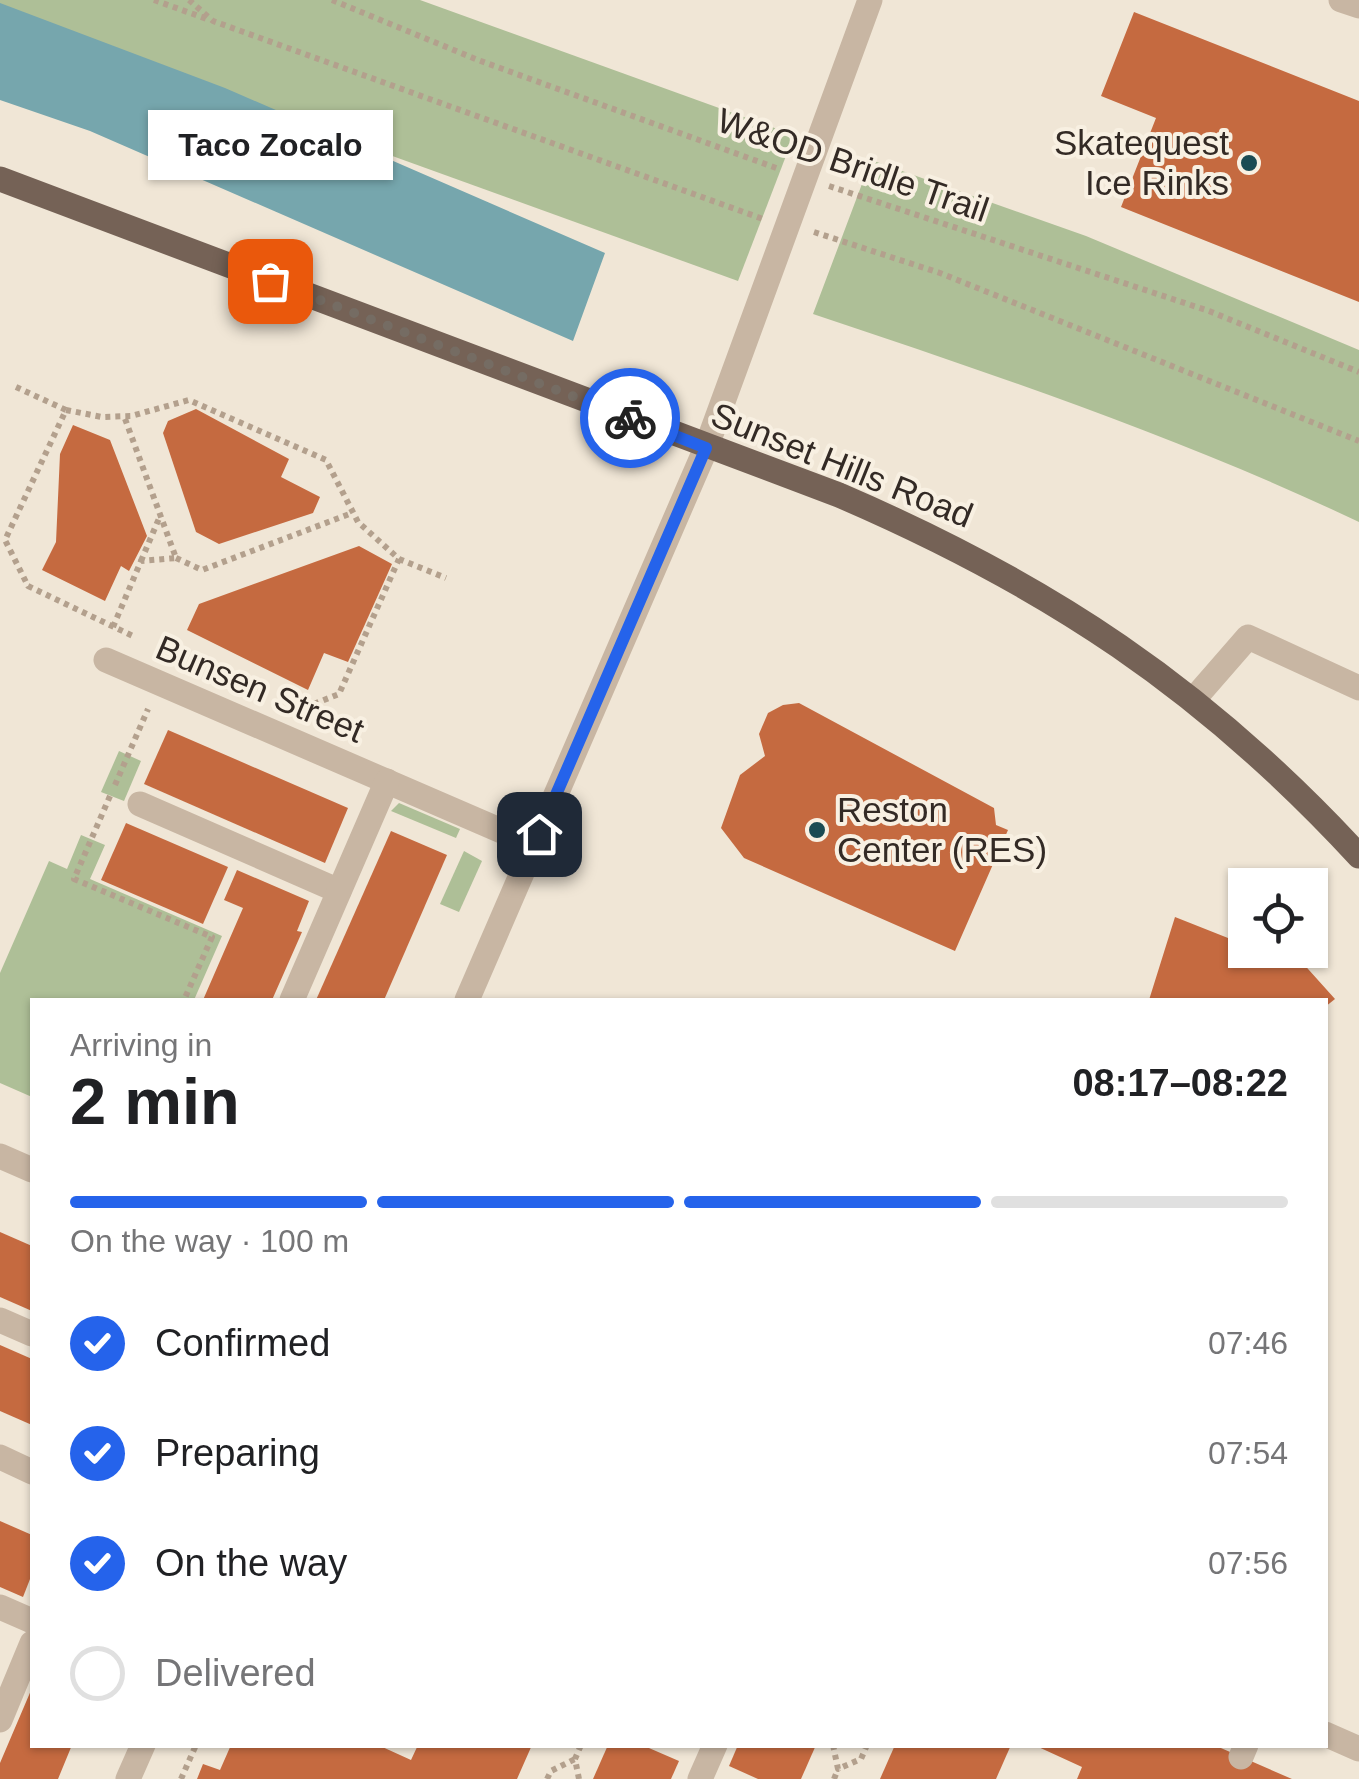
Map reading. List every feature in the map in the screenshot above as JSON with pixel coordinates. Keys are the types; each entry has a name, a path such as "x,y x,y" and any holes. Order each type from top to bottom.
{"main road":[{"name":"Sunset Hills Road","path":"0,179 839,496 1003,571 1133,652 1194,699 1300,791 1359,856"}],"street":[{"path":"468,998 706,448 870,0"},
{"path":"1342,0 1359,6"},
{"path":"1194,699 1248,637 1359,688"},
{"name":"Bunsen Street","path":"106,660 534,845"},
{"name":"Bunsen Street","path":"293,998 387,782"},
{"path":"140,804 339,891"},
{"path":"0,1156 30,1169"},
{"path":"0,1320 30,1333"},
{"path":"0,1457 30,1471"},
{"path":"0,1607 30,1621"},
{"path":"0,1720 30,1647"},
{"path":"1328,1735 1359,1749"},
{"path":"128,1779 142,1748"},
{"path":"700,1779 714,1748"}],"path":[{"path":"154,0 757,218"},
{"path":"188,0 213,21"},
{"name":"W&OD Bridle Trail","path":"332,0 478,60 805,178 1209,311 1359,372"},
{"path":"814,232 940,273 1359,442"},
{"path":"16,387 66,410 102,418 190,400 326,460 353,512 377,542 400,559 446,578"},
{"path":"66,410 5,540 28,586 150,644"},
{"path":"124,416 176,558"},
{"path":"141,561 176,558 202,570 353,512"},
{"path":"114,626 160,516"},
{"path":"294,712 339,694 400,559"},
{"path":"74,880 212,937 185,998"},
{"path":"181,1779 195,1748"},
{"path":"579,1779 575,1759 580,1748"},
{"path":"834,1748 838,1769 834,1779"},
{"path":"838,1769 861,1759 866,1748"},
{"path":"547,1779 551,1770 575,1759"}],"green space":[{"path":"0,0 420,0 794,135 738,281 0,14"},
{"path":"871,160 1086,236 1359,350 1359,522 1157,436 813,314"},
{"path":"119,751 141,761 124,801 101,792"},
{"path":"399,803 460,829 456,838 391,811"},
{"path":"81,835 105,845 90,879 222,936 195,998 30,998 30,1096 0,1083 0,973 49,861 67,869"},
{"path":"464,851 482,861 459,912 440,904"}],"water":[{"path":"0,3 225,88 605,253 573,341 90,131 0,100"}],"building":[{"name":"Skatequest Ice Rinks","path":"1134,12 1359,101 1359,302 1121,207 1156,118 1101,96"},
{"path":"196,409 289,459 281,477 320,497 313,513 219,544 196,532 163,433 168,421"},
{"path":"73,425 110,440 147,536 129,571 121,566 105,601 42,570 56,542 60,454"},
{"path":"359,546 392,564 348,662 324,653 308,690 187,630 199,604"},
{"path":"799,703 994,808 996,825 1008,830 955,951 744,858 721,828 740,775 765,756 759,734 768,713 783,705"},
{"path":"168,730 348,808 325,863 144,784"},
{"path":"126,823 228,867 203,924 101,880"},
{"path":"391,831 447,855 385,998 317,998"},
{"path":"237,870 309,901 297,931 302,932 273,998 204,998 243,908 224,900"},
{"path":"1175,917 1228,938 1228,968 1307,968 1335,999 1328,1005 1328,998 1150,998"},
{"path":"0,1232 30,1245 30,1310 0,1297"},
{"path":"0,1345 30,1358 30,1424 0,1411"},
{"path":"0,1521 30,1534 30,1579 23,1597 0,1587"},
{"path":"30,1693 30,1748 71,1748 58,1779 0,1779 0,1763"},
{"path":"230,1748 385,1748 411,1760 417,1748 531,1748 517,1779 197,1779 203,1764 220,1770"},
{"path":"607,1748 649,1748 679,1761 671,1779 593,1779"},
{"path":"737,1748 815,1748 801,1779 758,1779 729,1766"},
{"path":"894,1748 1010,1748 996,1779 880,1779"},
{"path":"1041,1748 1221,1748 1292,1779 1077,1779 1082,1767"}],"way so far":[{"path":"270,281 630,418"}],"place":[{"name":"Skatequest Ice Rinks","path":"1249,163"},
{"name":"Taco Zocalo","path":"270,281"},
{"name":"Reston Center (RES)","path":"817,830"}],"route":[{"path":"539,834 706,448 630,418"}]}
